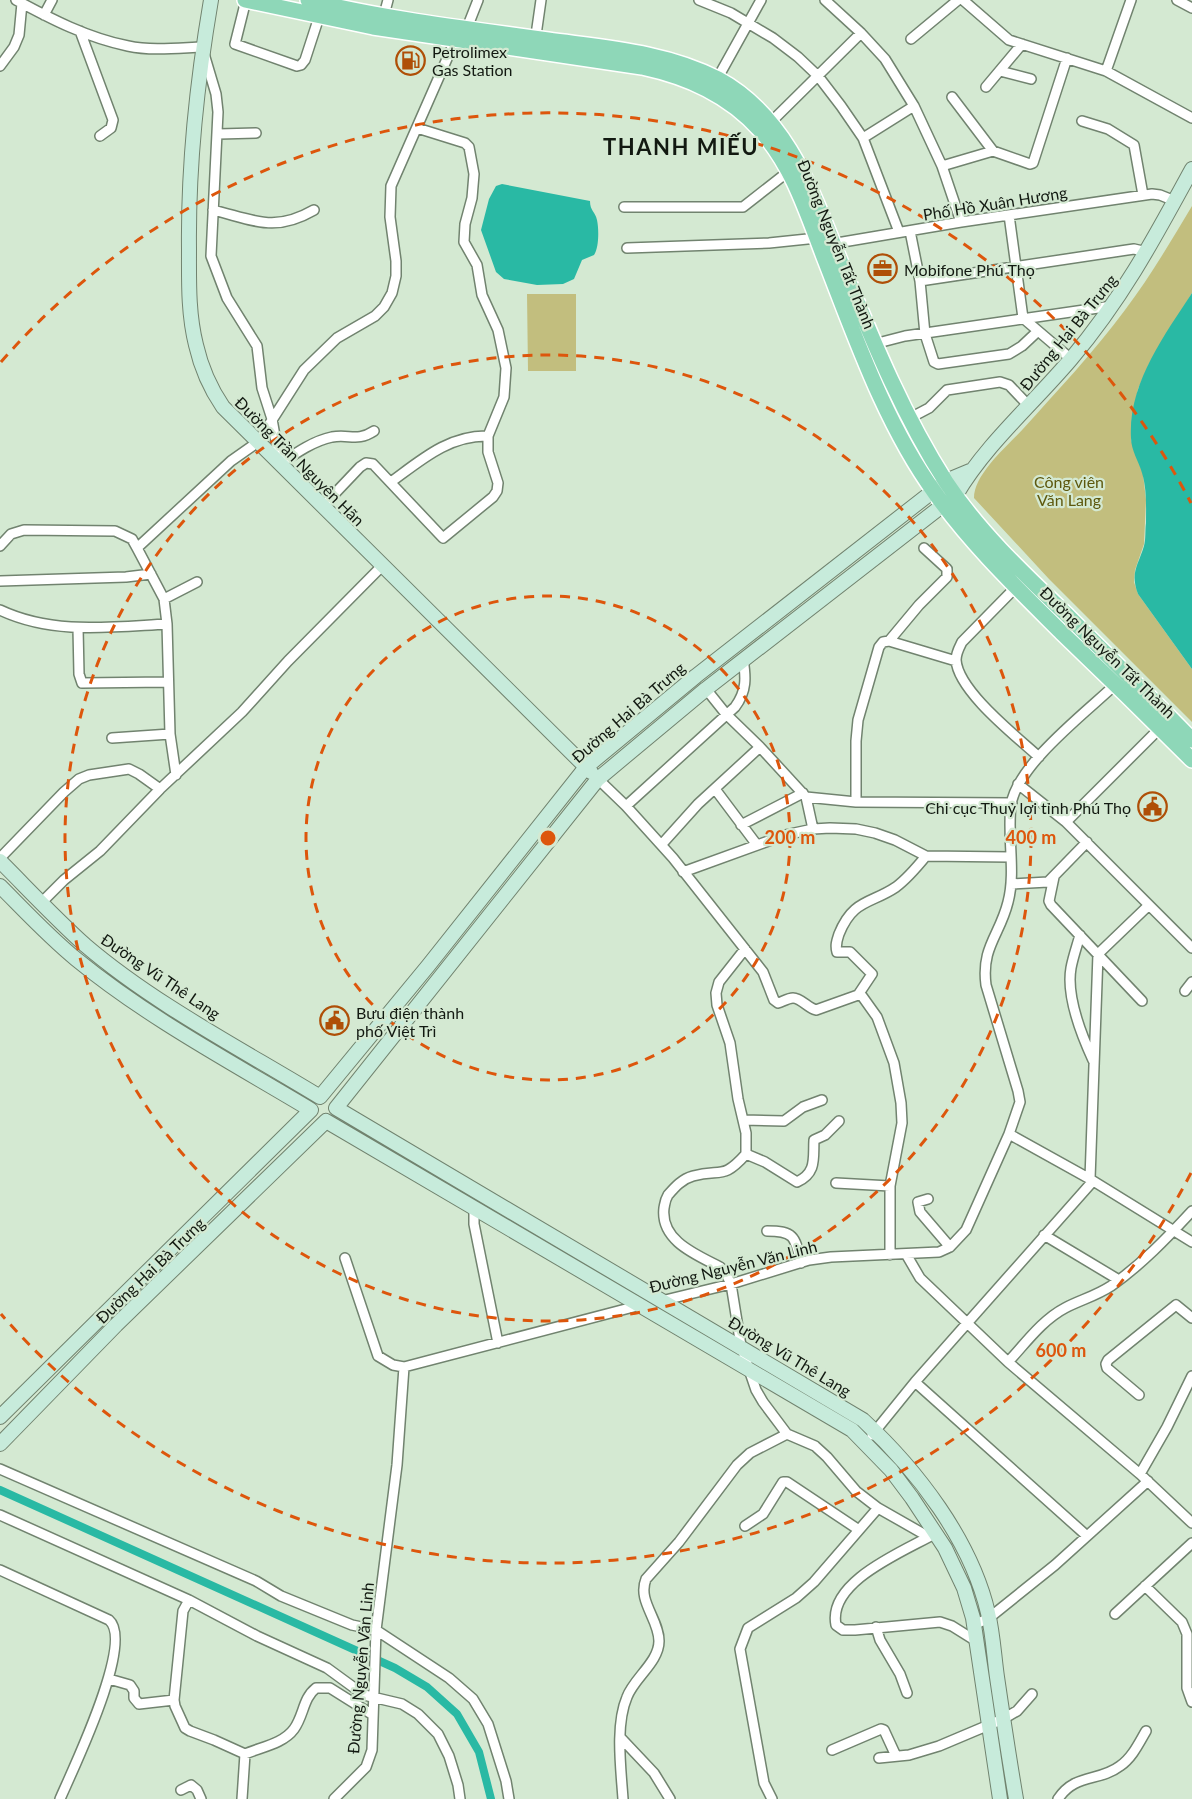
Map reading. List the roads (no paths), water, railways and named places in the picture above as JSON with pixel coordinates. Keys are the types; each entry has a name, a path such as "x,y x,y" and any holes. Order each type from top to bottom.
{"main road":[{"name":"Đường Nguyễn Tất Thành","path":"246,0 319,17 461,32 534,45 663,58 681,63 714,85 760,131 789,171 910,418 946,482 1027,576 1121,679 1160,728 1192,760"},
{"name":"Đường Nguyễn Tất Thành","path":"308,0 386,7 461,32"},
{"name":"Đường Nguyễn Tất Thành","path":"714,85 742,95 770,123 801,165 823,243 860,348 907,448 933,491 1016,587 1192,740"}],"street":[{"path":"44,15 52,0"},
{"name":"Đường Trần Nguyên Hãn","path":"211,0 202,47 190,195 189,272 192,321 199,358 212,390 223,407 598,779"},
{"path":"246,0 235,44 297,66 301,65 304,60 319,17"},
{"path":"137,548 231,461 258,442 304,370 337,338 375,316 384,307 392,293 396,261 390,217 390,186 478,0"},
{"path":"534,45 541,0"},
{"path":"701,0 749,22 798,57 818,76 842,106 863,138 899,232"},
{"path":"714,85 760,0"},
{"path":"911,39 958,0"},
{"path":"963,0 1010,40 1106,71 1192,118"},
{"path":"1106,71 1131,0"},
{"path":"1177,0 1192,8"},
{"path":"830,1 885,59 914,106 942,166 961,222"},
{"path":"0,66 14,47 19,35 19,2 80,31 128,46 202,47 216,94 219,134 210,248 214,266 227,298 256,346 262,388 272,419 280,464 307,447 331,437 359,438 374,431"},
{"path":"80,31 112,120 111,128 100,136"},
{"path":"770,123 861,33"},
{"path":"986,87 1022,44"},
{"path":"952,97 993,151 1030,164 1035,161 1067,58"},
{"path":"1000,70 1031,79"},
{"path":"863,138 914,106"},
{"path":"1082,121 1108,129 1134,145 1143,195"},
{"path":"323,506 366,463 373,464 443,538 497,492 498,483 488,452 488,436 504,397 506,368 498,330 482,295 477,265 464,238 474,183 469,147 459,139 417,128"},
{"path":"219,134 256,133"},
{"path":"942,166 993,151"},
{"name":"Đường Hai Bà Trưng","path":"336,1108 598,779 743,659 956,495 970,471 1071,359 1112,306 1147,252 1192,169"},
{"path":"624,207 743,207 789,171"},
{"name":"Phố Hồ Xuân Hương","path":"627,248 823,243 1143,195 1160,195 1174,201"},
{"path":"213,210 269,223 297,220 314,210"},
{"path":"1009,215 1023,318 1071,359"},
{"path":"910,231 920,281 925,334 931,358 938,364 1009,354 1023,346 1038,331"},
{"path":"920,281 1134,249 1147,252"},
{"path":"874,344 905,336 1112,306"},
{"path":"910,418 929,408 947,390 1000,382 1009,385 1029,406"},
{"path":"391,482 439,448 453,441 473,435 488,436"},
{"name":"Đường Hai Bà Trưng","path":"320,1097 443,948 586,767 704,669 933,491 970,471"},
{"path":"0,546 11,534 24,530 110,530 132,539 164,599 167,624 170,734 176,775"},
{"path":"889,641 947,577 947,569 924,548"},
{"path":"42,902 64,880 100,851 160,789 242,712 288,661 382,566"},
{"path":"0,581 126,577 151,574"},
{"path":"164,599 197,582"},
{"path":"1016,587 962,642 956,661 962,678 972,693 1039,757"},
{"path":"0,610 38,624 78,628 167,624"},
{"path":"78,628 79,674 82,683 167,682"},
{"path":"856,802 858,720 879,647 883,642 889,641 956,661"},
{"path":"626,806 735,707 744,692 746,678 743,659"},
{"path":"928,1199 918,1202 920,1212 950,1247 966,1230 1009,1134 1020,1102 986,985 984,967 987,951 1009,901 1012,803 1018,784 1039,757 1121,679"},
{"path":"706,689 726,714 805,795 813,829"},
{"path":"1066,822 1160,728"},
{"path":"111,738 170,734"},
{"path":"662,844 715,789 760,747"},
{"path":"0,860 79,779 89,775 129,769 160,789"},
{"path":"598,779 662,844 763,972 770,992 778,1003 792,998 816,1010 858,994 872,974 850,952 837,952 836,944 840,931 848,917 859,905 894,888 910,875 926,856"},
{"path":"1018,784 1066,822 1192,948"},
{"path":"715,789 757,845"},
{"path":"741,825 805,795 856,802 1012,803"},
{"path":"683,872 785,835 813,829 856,829 875,833 895,840 926,856 1010,856"},
{"path":"1011,884 1048,882 1087,842"},
{"name":"Đường Vũ Thê Lang","path":"0,860 89,947 129,978 320,1097"},
{"path":"1054,877 1049,901 1142,1001"},
{"name":"Đường Vũ Thê Lang","path":"0,886 78,961 165,1023 311,1110"},
{"path":"865,1443 915,1382 1092,1180 1098,954 1149,905"},
{"path":"1080,935 1070,970 1070,983 1081,1035 1094,1063"},
{"path":"78,961 89,947"},
{"path":"745,949 718,982 716,993 717,1005 730,1043 734,1078 746,1133 746,1154 735,1167 722,1174 693,1176 677,1184 665,1199 663,1217 673,1236 685,1249 720,1267 725,1272 731,1284 741,1346 756,1390 787,1434 815,1446 827,1456 856,1491 878,1508 933,1535"},
{"path":"1185,992 1192,982"},
{"path":"858,994 862,996 877,1017 894,1063 901,1103 902,1123 890,1186 890,1255"},
{"path":"320,1097 331,1099 336,1108 333,1116 326,1121 316,1119 311,1110 313,1102 320,1097"},
{"path":"743,1120 784,1121 803,1107 822,1100"},
{"name":"Đường Vũ Thê Lang","path":"336,1108 741,1346 863,1420 876,1431 903,1460 950,1526 979,1583 989,1618 1003,1719 1008,1798"},
{"name":"Đường Hai Bà Trưng","path":"0,1417 311,1110"},
{"path":"746,1154 765,1162 798,1182 814,1165 814,1140 825,1135 839,1120"},
{"name":"Đường Hai Bà Trưng","path":"0,1444 116,1325 326,1121"},
{"name":"Đường Vũ Thê Lang","path":"326,1121 852,1430 891,1470 952,1560 964,1587 974,1625 988,1724 1008,1798"},
{"path":"1009,1134 1092,1180 1192,1242"},
{"path":"836,1183 890,1186"},
{"path":"474,1208 474,1224 498,1343"},
{"path":"1008,1362 1044,1324 1064,1308 1088,1299 1134,1269 1174,1232 1192,1211"},
{"path":"767,1230 791,1234 796,1242 801,1263"},
{"path":"1044,1235 1119,1280"},
{"name":"Đường Nguyễn Văn Linh","path":"337,1798 366,1767 372,1749 375,1634 397,1465 404,1367 731,1284 801,1263 831,1257 939,1252 950,1247"},
{"path":"906,1254 920,1278 1008,1362 1140,1474 1192,1523"},
{"path":"345,1258 378,1356 393,1365 404,1367"},
{"path":"1139,1395 1107,1368 1108,1360 1176,1305 1192,1318"},
{"path":"1140,1474 1167,1427 1192,1376"},
{"path":"915,1382 1087,1536"},
{"path":"622,1799 620,1737 626,1698 653,1658 660,1643 657,1627 643,1596 646,1580 679,1542 737,1465 750,1453 787,1434"},
{"path":"0,1469 256,1581 281,1596 375,1634 449,1678 473,1699 488,1724 506,1782 508,1799"},
{"path":"974,1625 989,1618 1087,1536 1148,1481"},
{"path":"746,1526 763,1514 783,1482 787,1482 859,1530"},
{"path":"772,1799 764,1783 740,1649 748,1628 796,1598 814,1582 878,1508"},
{"path":"0,1515 189,1600 257,1636 339,1674 355,1689 402,1704 418,1714 438,1734 449,1756 460,1799"},
{"path":"933,1535 871,1570 847,1590 839,1601 834,1615 836,1625 843,1630 940,1622 952,1626 976,1641"},
{"path":"1115,1614 1192,1543"},
{"path":"0,1570 112,1623 115,1642 109,1679 90,1731 60,1799"},
{"path":"1145,1586 1182,1622 1186,1634 1187,1688 1192,1702"},
{"path":"189,1600 183,1611 174,1700 185,1728 244,1754 285,1738 295,1728 307,1694 316,1688 330,1688 373,1715"},
{"path":"876,1627 880,1640 900,1674 907,1693"},
{"path":"109,1679 130,1685 134,1691 134,1698 139,1704 174,1700"},
{"path":"879,1758 925,1751 1003,1719 1017,1711 1032,1694"},
{"path":"832,1750 881,1729 885,1730 896,1756"},
{"path":"1058,1799 1073,1783 1112,1771 1123,1765 1146,1731"},
{"path":"620,1737 654,1773 670,1799"},
{"path":"242,1799 244,1754"},
{"path":"181,1790 191,1785 195,1787 201,1799"}],"water":[{"path":"502,184 590,201 598,224 597,248 594,255 582,260 574,279 563,284 537,285 504,279 496,272 481,230 489,199 496,186"},
{"path":"1192,293 1192,669 1138,594 1135,574 1145,540 1146,498 1144,479 1131,438 1135,399 1142,380 1150,361"}],"waterway":[{"path":"0,1490 395,1668 427,1687 457,1714 479,1752 491,1799"}],"place":[{"name":"Petrolimex Gas Station","path":"411,60"},
{"name":"Mobifone Phú Thọ","path":"883,269"},
{"name":"Chi cục Thuỷ lợi tỉnh Phú Thọ","path":"1152,807"},
{"name":"Bưu điện thành phố Việt Trì","path":"335,1021"}],"district":[{"name":"THANH MIẾU","path":"681,146"}],"park label":[{"name":"Công viên Văn Lang","path":"1069,490"}]}
